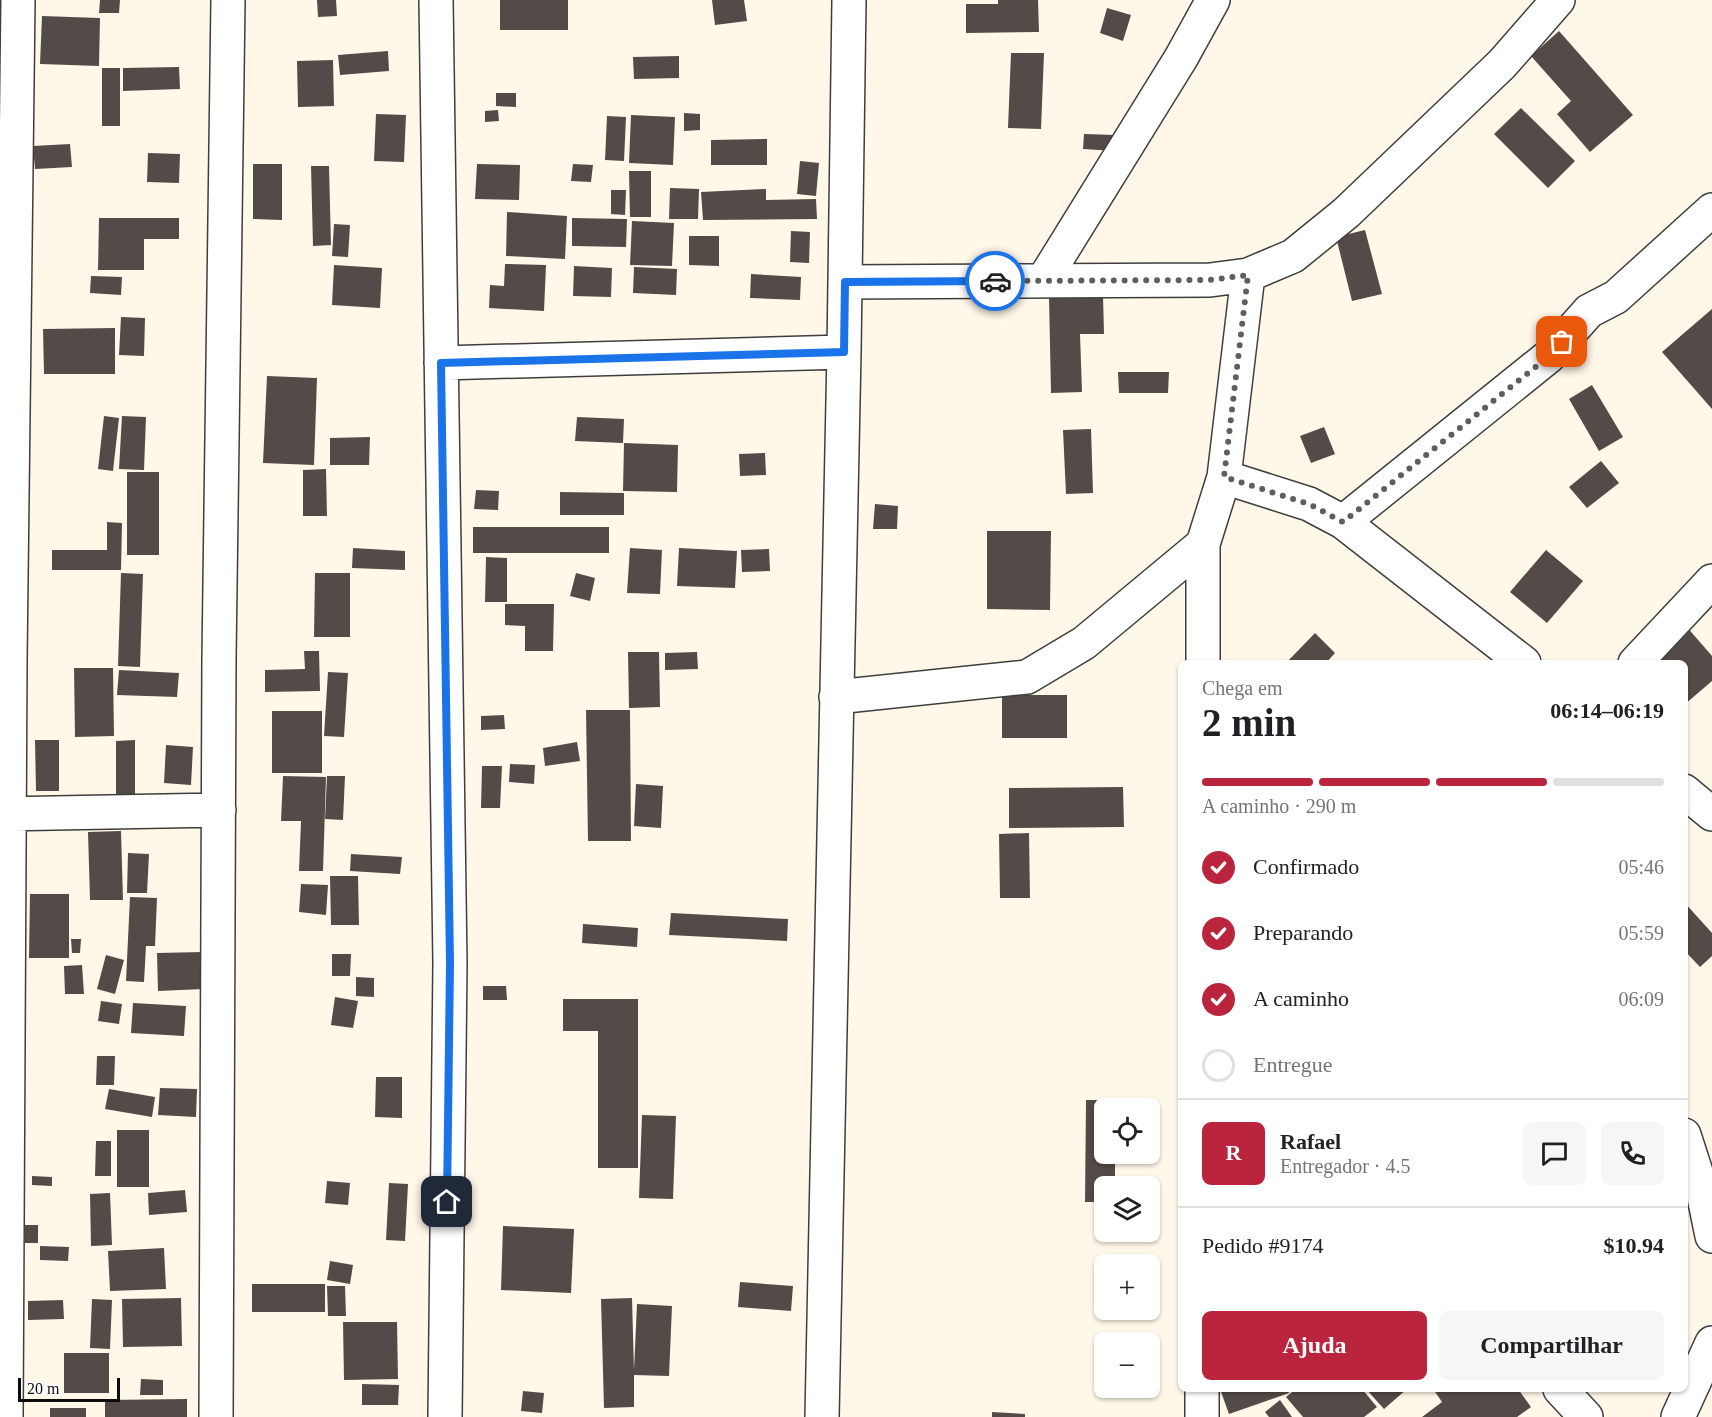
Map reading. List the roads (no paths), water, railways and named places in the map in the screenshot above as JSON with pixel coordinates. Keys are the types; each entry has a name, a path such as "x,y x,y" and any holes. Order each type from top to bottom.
{"street":[{"path":"6,1417 5,814 18,0"},
{"path":"216,1417 219,810 228,0"},
{"path":"436,0 450,963 445,1417"},
{"path":"822,1417 849,0"},
{"path":"1043,281 1181,58 1213,0"},
{"path":"845,282 1210,280 1248,275 1293,256 1346,213 1502,64 1558,0"},
{"path":"1343,522 1548,357 1589,311 1616,297 1712,210"},
{"path":"1203,660 1203,544 1224,477 1248,275"},
{"path":"441,363 844,352"},
{"path":"1224,477 1309,504 1343,522 1520,660"},
{"path":"836,697 1028,677 1084,643 1203,544"},
{"path":"1638,660 1712,581"},
{"path":"1688,794 1712,814"},
{"path":"5,814 219,810"},
{"path":"1688,1147 1704,1197 1712,1236"},
{"path":"1678,1417 1712,1343"},
{"path":"1202,1392 1202,1417"},
{"path":"1563,1392 1586,1417"}]}
